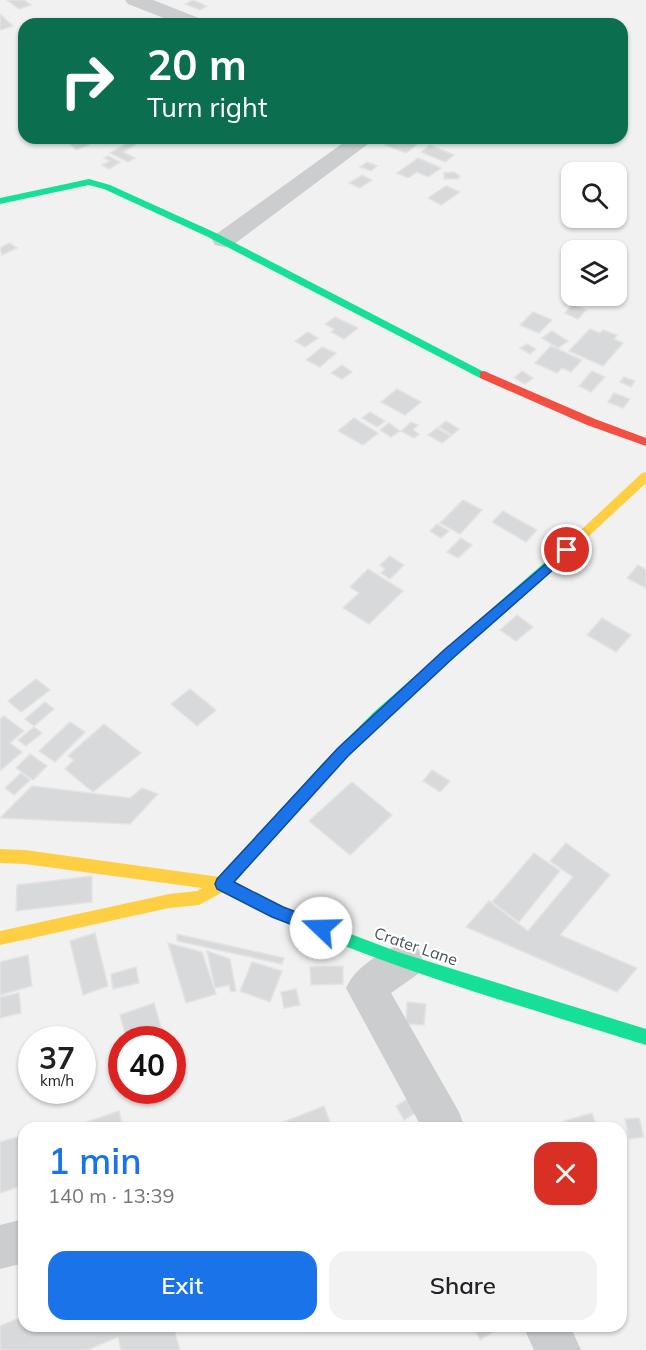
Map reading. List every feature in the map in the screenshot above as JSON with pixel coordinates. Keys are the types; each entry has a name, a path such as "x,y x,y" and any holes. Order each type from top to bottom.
{"street":[{"path":"135,0 182,18"},
{"path":"224,240 357,144"},
{"path":"0,201 89,182 107,186 224,240 400,334 550,406 646,442"},
{"path":"0,938 169,901 199,898 223,884 343,752 449,654 600,521 646,476"},
{"name":"Crater Lane","path":"0,856 47,860 223,884 278,912 404,961 646,1037"},
{"path":"404,961 366,988 440,1122"},
{"path":"0,1248 18,1243"},
{"path":"549,1332 558,1350"}],"building":[{"path":"7,0 24,0 31,5 19,9"},
{"path":"193,0 207,6 200,10 185,4"},
{"path":"0,14 13,26 0,30"},
{"path":"70,144 89,145 76,150"},
{"path":"125,144 136,144 123,152 135,158 128,162 110,153"},
{"path":"386,144 417,144 406,153"},
{"path":"430,145 454,155 445,162 421,152"},
{"path":"108,156 120,162 109,169 102,165 110,161 104,158"},
{"path":"418,158 441,168 428,177 417,172 408,178 397,173"},
{"path":"367,162 377,166 371,171 360,167"},
{"path":"454,172 460,176 458,179 444,179 444,173"},
{"path":"362,175 372,180 360,188 349,183"},
{"path":"446,186 460,192 441,205 428,198"},
{"path":"9,243 17,248 2,255 0,248"},
{"path":"571,306 586,310 578,319 565,313"},
{"path":"533,312 552,320 539,333 520,325"},
{"path":"335,317 358,328 344,339 331,332 334,329 325,324"},
{"path":"590,329 600,333 603,330 617,335 614,339 623,343 603,366 569,351"},
{"path":"552,331 568,341 558,348 542,338"},
{"path":"308,332 318,338 305,347 295,341"},
{"path":"527,344 536,349 530,354 520,348"},
{"path":"551,346 582,360 571,372 562,368 557,373 535,363"},
{"path":"322,347 336,353 320,367 306,360"},
{"path":"342,365 352,372 342,379 331,373"},
{"path":"522,371 533,378 525,384 514,378"},
{"path":"592,371 605,377 591,392 579,386"},
{"path":"624,377 635,381 631,387 620,382"},
{"path":"397,389 421,402 405,415 381,402"},
{"path":"614,393 630,399 623,408 608,402"},
{"path":"370,412 385,421 377,427 362,418"},
{"path":"354,418 378,433 363,445 338,431"},
{"path":"446,421 459,429 452,435 439,427"},
{"path":"411,422 418,425 413,430 419,434 414,438 401,431"},
{"path":"389,423 400,431 391,437 380,430"},
{"path":"437,428 451,436 442,443 428,435"},
{"path":"463,500 482,510 460,534 440,523"},
{"path":"503,511 537,530 526,542 492,522"},
{"path":"437,524 449,531 441,538 430,531"},
{"path":"461,538 472,545 458,558 447,552"},
{"path":"390,556 404,565 390,579 381,573 385,569 380,565"},
{"path":"638,565 646,570 646,588 627,578"},
{"path":"368,569 403,591 369,624 343,608 359,593 350,587"},
{"path":"517,615 533,627 516,641 500,630"},
{"path":"602,618 631,635 616,652 587,635"},
{"path":"36,679 50,690 21,712 8,701"},
{"path":"190,689 216,710 197,726 171,704"},
{"path":"45,702 54,709 34,726 25,719"},
{"path":"4,716 24,731 10,743 22,752 0,771 0,719"},
{"path":"70,722 85,732 55,762 39,751"},
{"path":"104,724 141,753 93,792 65,769 74,760 68,756"},
{"path":"34,727 42,733 26,746 18,740"},
{"path":"30,754 47,766 33,780 16,768"},
{"path":"432,770 450,781 440,792 423,781"},
{"path":"21,773 30,780 14,795 5,788"},
{"path":"352,782 392,815 350,855 309,821"},
{"path":"32,786 130,798 142,788 158,794 130,824 0,818"},
{"path":"566,843 610,875 560,935 637,968 617,992 466,927 489,901 528,931 573,877 550,861"},
{"path":"534,853 560,871 519,922 492,902"},
{"path":"92,876 92,902 16,911 17,885"},
{"path":"95,933 108,986 83,995 70,941"},
{"path":"177,934 284,958 282,964 177,941"},
{"path":"168,943 202,952 216,994 186,1003"},
{"path":"207,951 230,959 236,991 231,992 229,985 215,988"},
{"path":"28,955 32,986 0,995 0,962"},
{"path":"252,962 282,971 270,1002 240,991"},
{"path":"343,966 343,984 311,985 310,967"},
{"path":"136,967 139,983 113,989 111,974"},
{"path":"296,989 300,1005 284,1008 281,992"},
{"path":"19,993 21,1013 0,1018 0,997"},
{"path":"407,1002 426,1004 424,1025 406,1024"},
{"path":"154,1003 161,1026 123,1026 120,1015"},
{"path":"409,1098 417,1112 404,1120 396,1106"},
{"path":"324,1106 330,1122 284,1122"},
{"path":"119,1111 122,1122 87,1122"},
{"path":"592,1113 595,1122 564,1122"},
{"path":"639,1118 644,1137 629,1139 625,1119"},
{"path":"18,1137 18,1187 0,1193 0,1142"},
{"path":"18,1318 18,1332 175,1332 180,1350 121,1350 118,1337 87,1350 0,1350 0,1326"},
{"path":"476,1332 493,1332 480,1340"}],"traffic: fast":[{"path":"0,201 89,182 107,187 212,235 484,375"},
{"path":"257,846 327,768 379,716 572,545"},
{"path":"255,900 348,942 398,960 646,1037"}],"traffic: slow":[{"path":"572,545 646,476"},
{"path":"0,938 169,901 199,898 223,884 257,846"},
{"path":"0,856 25,857 223,884 255,900"}],"traffic: jam":[{"path":"484,375 591,422 646,442"}],"route":[{"path":"321,928 278,912 223,884 343,752 567,550"}]}
